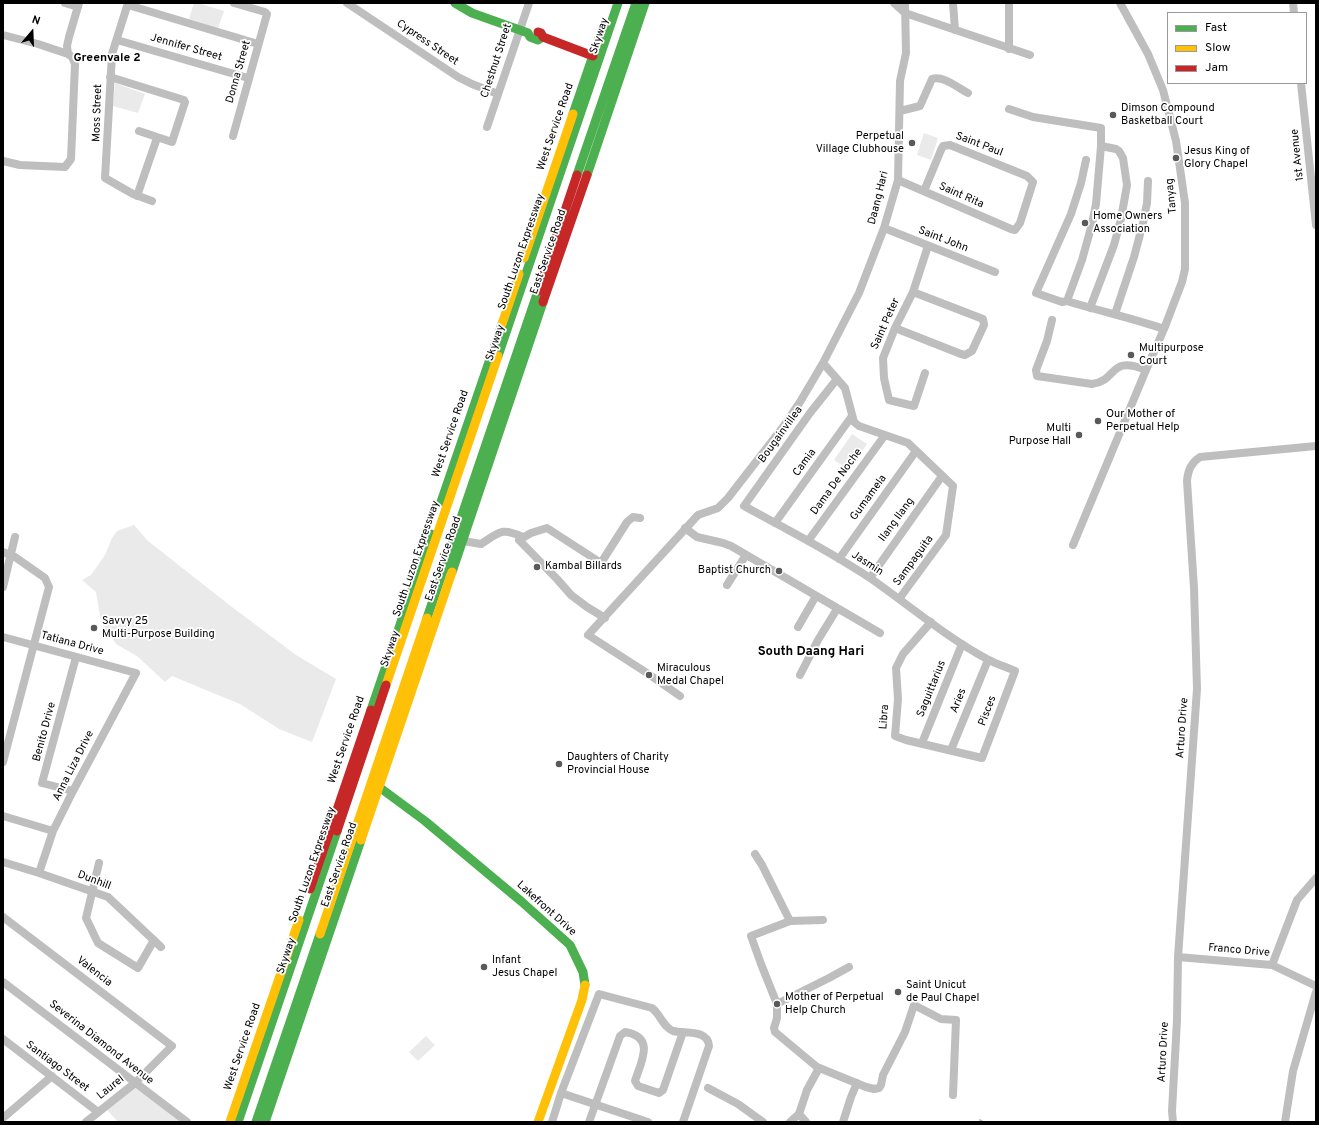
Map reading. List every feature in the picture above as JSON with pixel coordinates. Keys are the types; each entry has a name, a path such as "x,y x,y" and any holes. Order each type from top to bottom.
{"main road":[{"path":"455,3 519,30 528,33 533,30 541,33 543,37 593,56"},
{"name":"West Service Road","path":"230,1122 611,3"},
{"name":"South Luzon Expressway","path":"238,1122 618,3"},
{"name":"Skyway","path":"244,1122 624,3"},
{"name":"Skyway","path":"252,1122 632,3"},
{"path":"256,1122 636,3"},
{"name":"East Service Road","path":"265,1122 645,3"},
{"name":"Lakefront Drive","path":"379,787 425,820 522,902 570,945 577,958 583,972 585,984 582,1000 538,1122"}],"street":[{"path":"64,3 78,5 67,46 68,54"},
{"name":"Donna Street","path":"233,136 267,14 265,12 234,3"},
{"name":"Cypress Street","path":"347,3 458,77 498,94"},
{"name":"Chestnut Street","path":"487,127 529,3"},
{"path":"894,3 905,13 1008,49 1030,55"},
{"name":"Daang Hari","path":"680,696 588,635 698,515 718,508 728,498 800,402 823,363 859,293 884,228 898,180 900,81 906,53 905,3"},
{"path":"953,3 955,30"},
{"path":"1008,3 1008,49"},
{"name":"Tanyag","path":"1074,545 1146,370 1166,327 1185,269 1185,203 1176,141 1163,90 1148,54 1120,3"},
{"path":"128,4 258,44"},
{"name":"Moss Street","path":"128,4 112,54 105,178 137,196"},
{"path":"3,35 68,54 75,64 71,159 65,167 20,165 3,161"},
{"name":"Jennifer Street","path":"117,40 248,78"},
{"path":"110,77 185,101 173,141 171,142 139,131"},
{"path":"900,111 920,106 932,79 935,78 944,80 968,94"},
{"name":"1st Avenue","path":"1301,84 1316,225"},
{"path":"1010,109 1033,117 1101,128 1096,204 1092,224 1082,260 1066,301"},
{"path":"152,201 137,196 158,138"},
{"name":"Saint Paul","path":"924,191 943,146 946,145 950,145 1029,178 1033,181 1032,185 1020,223 1015,230"},
{"path":"1090,308 1114,245 1121,219 1127,185 1123,158 1119,151 1116,148 1101,146"},
{"path":"1086,160 1081,184 1069,219 1036,293 1062,302 1066,301 1166,327"},
{"name":"Saint Rita","path":"898,180 1015,230"},
{"path":"1115,314 1134,257 1143,223 1147,203 1148,181"},
{"name":"Saint John","path":"884,228 995,272"},
{"name":"Saint Peter","path":"926,373 914,406 889,400 884,378 883,358 895,328 913,292 928,246"},
{"path":"895,328 961,354 965,355 972,351 984,325 983,319 913,292"},
{"path":"1052,320 1047,341 1036,370 1037,376 1092,384 1105,379 1120,366 1129,364 1146,370"},
{"path":"823,363 845,388 852,416"},
{"name":"Bougainvillea","path":"744,506 810,413 837,379"},
{"name":"Sampaguita","path":"852,416 854,422 858,426 908,443 953,486 946,535 899,599"},
{"name":"Camia","path":"775,523 852,416"},
{"name":"Dama De Noche","path":"808,542 885,435"},
{"name":"Arturo Drive","path":"1173,1122 1172,1111 1177,1020 1178,957 1197,689 1194,594 1187,481 1188,470 1194,461 1200,457 1316,446"},
{"name":"Gumamela","path":"839,559 916,451"},
{"name":"Ilang Ilang","path":"870,578 942,476"},
{"name":"Jasmin","path":"744,506 870,578 962,644 988,660 1015,671"},
{"path":"605,618 587,607 571,594 519,541 523,537 538,530 547,528 601,563 627,522 633,517 640,518"},
{"path":"685,528 697,538 723,543 746,555 837,609 880,632"},
{"path":"463,541 481,544 499,533 506,531 523,537"},
{"path":"3,587 7,553 16,537"},
{"path":"3,762 49,588 45,578 7,553"},
{"path":"727,585 746,555"},
{"path":"798,627 816,596"},
{"path":"800,675 818,640 837,609"},
{"name":"Libra","path":"932,622 903,654 896,668 898,699 895,736 982,758"},
{"name":"Tatiana Drive","path":"3,637 136,673"},
{"name":"Saguittarius","path":"922,742 962,644"},
{"name":"Benito Drive","path":"73,791 42,783 76,657"},
{"name":"Aries","path":"951,750 988,660"},
{"name":"Pisces","path":"982,758 1015,671"},
{"name":"Anna Liza Drive","path":"39,873 53,831 136,673"},
{"path":"3,816 53,831"},
{"path":"755,854 790,921"},
{"name":"Dunhill","path":"3,862 108,897 161,947"},
{"path":"99,862 86,918 98,943 138,968 154,940"},
{"path":"1272,965 1297,900 1316,878"},
{"name":"Valencia","path":"3,916 172,1046"},
{"path":"823,920 790,921 751,936 760,964 777,1004 774,1028 775,1032 819,1068 874,1089 879,1088 881,1085 882,1075 905,1032 914,1005 941,1019 956,1020 953,1095"},
{"name":"Franco Drive","path":"1178,957 1272,965 1316,986"},
{"path":"777,1004 849,967"},
{"name":"Severina Diamond Avenue","path":"3,982 187,1122"},
{"path":"1285,1122 1293,1071 1316,992"},
{"path":"552,1122 561,1093 599,994 652,1008 672,1031 691,1032 705,1037 709,1041 709,1046 683,1122"},
{"path":"589,1122 620,1036 625,1032 633,1033 643,1043 646,1049 636,1084 659,1094 663,1090 684,1032"},
{"name":"Santiago Street","path":"3,1039 98,1112"},
{"name":"Laurel","path":"86,1122 135,1083 172,1046"},
{"path":"790,1122 799,1114 806,1090 819,1068"},
{"path":"3,1118 52,1076"},
{"path":"843,1122 851,1096 857,1083"},
{"path":"708,1088 738,1104 763,1122"},
{"path":"561,1093 648,1122"},
{"path":"620,1122 624,1114"},
{"path":"799,1114 806,1122"}],"shaded area":[{"path":"194,3 224,11 218,28 189,19"},
{"path":"115,83 145,94 138,113 113,106"},
{"path":"924,133 938,138 931,160 917,155"},
{"path":"852,434 867,444 849,470 834,460"},
{"path":"134,525 148,541 232,607 296,655 336,679 312,742 279,729 240,704 172,676 165,682 137,656 116,644 101,622 96,592 82,580 91,575 105,555 112,538 117,531"},
{"path":"426,1036 435,1045 418,1061 409,1052"},
{"path":"135,1087 182,1122 118,1122 108,1111 108,1108"}],"traffic: fast":[{"path":"455,3 472,13 528,33 530,37 538,40 543,37"},
{"path":"498,356 618,3"},
{"path":"577,175 636,3"},
{"path":"587,175 645,3"},
{"path":"573,114 599,38"},
{"path":"427,618 538,291"},
{"path":"452,572 543,302"},
{"path":"441,502 502,324"},
{"path":"371,710 431,534"},
{"path":"379,787 425,821 522,902 570,945 583,972 585,985"},
{"path":"238,1122 337,831"},
{"path":"265,1122 361,840"},
{"path":"256,1122 320,934"}],"traffic: slow":[{"path":"524,258 573,114"},
{"path":"502,324 519,274"},
{"path":"386,685 498,356"},
{"path":"361,840 452,572"},
{"path":"320,934 427,618"},
{"path":"230,1122 299,920"},
{"path":"538,1122 582,1000 585,985"}],"traffic: jam":[{"path":"538,32 541,33 543,37 593,56"},
{"path":"538,291 577,175"},
{"path":"543,302 587,175"},
{"path":"337,831 386,685"},
{"path":"310,889 371,710"}],"place":[{"name":"Dimson Compound Basketball Court","path":"1113,115"},
{"name":"Perpetual Village Clubhouse","path":"912,143"},
{"name":"Jesus King of Glory Chapel","path":"1176,158"},
{"name":"Home Owners Association","path":"1085,223"},
{"name":"Multipurpose Court","path":"1131,355"},
{"name":"Our Mother of Perpetual Help","path":"1098,421"},
{"name":"Multi Purpose Hall","path":"1079,435"},
{"name":"Kambal Billards","path":"537,567"},
{"name":"Baptist Church","path":"779,571"},
{"name":"Savvy 25 Multi-Purpose Building","path":"94,628"},
{"name":"Miraculous Medal Chapel","path":"649,675"},
{"name":"Daughters of Charity Provincial House","path":"559,764"},
{"name":"Infant Jesus Chapel","path":"484,967"},
{"name":"Saint Unicut de Paul Chapel","path":"898,992"},
{"name":"Mother of Perpetual Help Church","path":"777,1004"}],"district":[{"name":"Greenvale 2","path":"107,59"},
{"name":"South Daang Hari","path":"811,652"}]}
